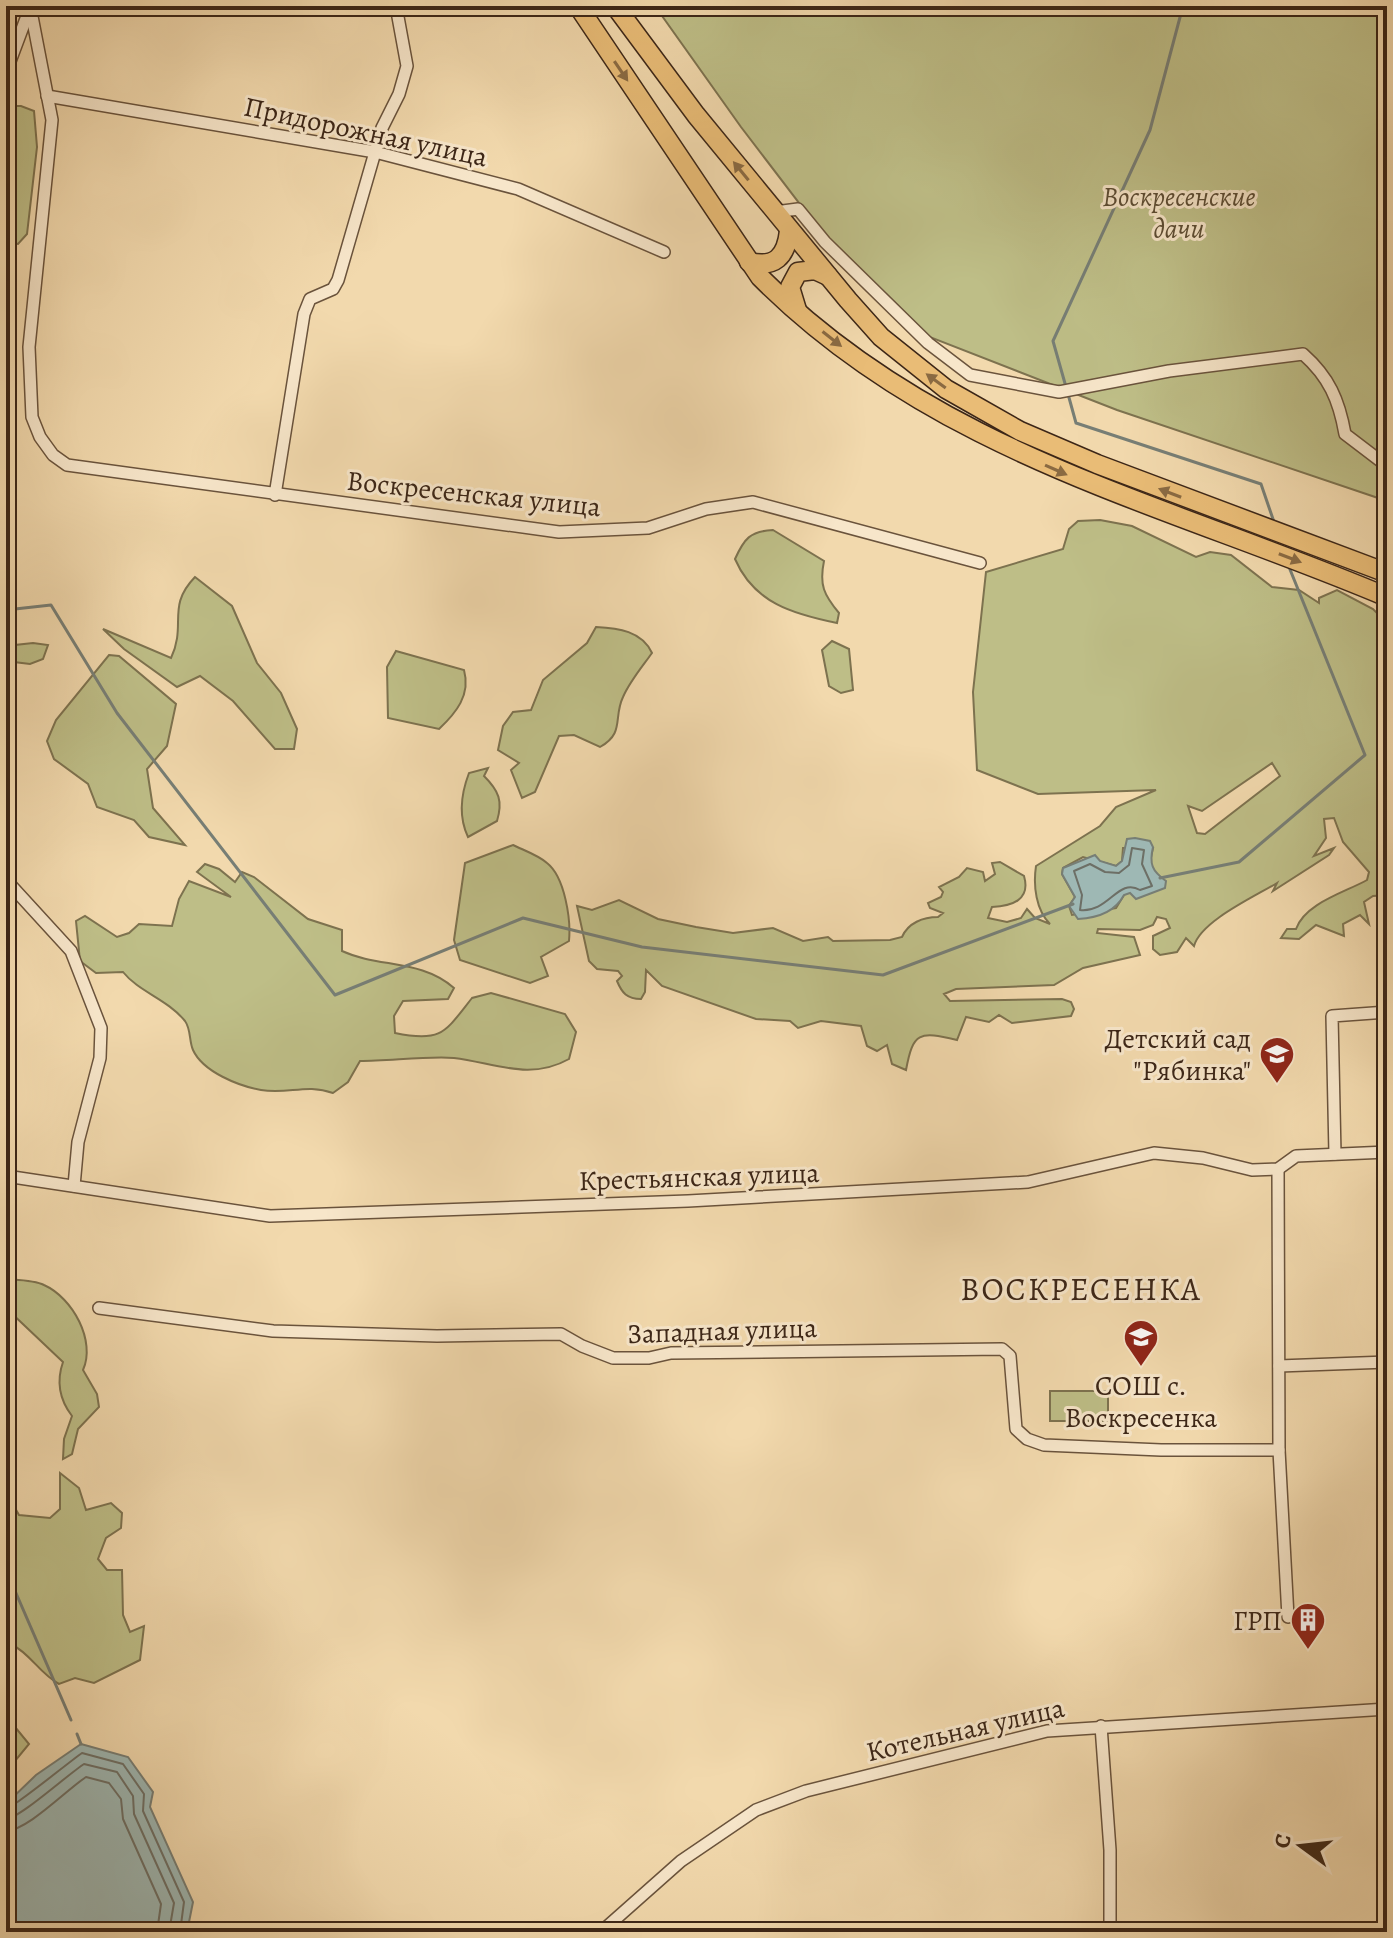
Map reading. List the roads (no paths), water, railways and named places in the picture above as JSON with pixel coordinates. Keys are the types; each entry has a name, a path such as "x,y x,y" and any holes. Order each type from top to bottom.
{"main road":[{"path":"578,6 749,262 797,312 863,363 965,428 1087,483 1329,572 1387,597"},
{"path":"615,6 789,231 881,337 911,363 978,409 1097,464 1387,573"},
{"path":"749,262 764,265 775,262 787,245 789,231"},
{"path":"797,312 791,297 792,279 807,269 828,276"}],"street":[{"path":"275,495 304,314 310,299 333,289 338,280 375,152 407,66 396,6"},
{"path":"6,72 30,7"},
{"path":"30,7 47,96"},
{"name":"Придорожная улица","path":"47,96 375,152 518,189 664,252"},
{"name":"Воскресенская улица","path":"47,96 52,120 29,347 32,417 40,437 53,455 67,465 275,495 575,532 648,528 706,509 753,502 980,563"},
{"path":"774,212 798,209 825,242 928,343 970,375 1059,392 1169,371 1303,354 1325,373 1341,408 1345,434 1387,466"},
{"path":"6,880 71,951 101,1028 100,1058 78,1142 74,1186"},
{"path":"1335,1154 1332,1016 1387,1012"},
{"name":"Крестьянская улица","path":"6,1176 270,1216 703,1201 1028,1182 1154,1153 1203,1158 1252,1170 1278,1169 1296,1156 1387,1152"},
{"path":"1278,1169 1279,1450 1288,1617"},
{"name":"Западная улица","path":"99,1308 262,1330 437,1336 561,1334 582,1346 628,1359 671,1353 1002,1349 1010,1356 1016,1429 1027,1439 1044,1445 1161,1450 1279,1450"},
{"path":"1279,1366 1387,1362"},
{"name":"Котельная улица","path":"601,1932 681,1861 756,1810 806,1791 1032,1735 1101,1726 1387,1709"},
{"path":"1101,1726 1110,1850 1110,1932"}],"water":[{"path":"1127,839 1150,841 1153,867 1166,881 1165,888 1136,899 1130,893 1124,895 1116,906 1105,913 1078,919 1069,906 1075,897 1062,874 1063,868 1095,855 1100,861 1116,866 1122,861"},
{"path":"81,1744 128,1757 153,1792 150,1807 193,1902 187,1932 6,1932 6,1804 36,1775"}],"waterway":[{"path":"1066,387 1053,341 1150,130 1183,6"},
{"path":"1068,394 1076,423 1261,484 1274,522"},
{"path":"1160,878 1239,862 1365,755 1289,567"},
{"path":"6,610 51,605 117,713 335,995 523,918 642,947 883,975 1073,904"},
{"path":"6,1570 71,1720"},
{"path":"77,1734 81,1744"}],"place":[{"name":"Детский сад \"Рябинка\"","path":"1277,1085"},
{"name":"СОШ с. Воскресенка","path":"1141,1368"},
{"name":"ГРП","path":"1308,1651"}],"district":[{"name":"ВОСКРЕСЕНКА","path":"1081,1289"}],"park label":[{"name":"Воскресенские дачи","path":"1179,212"}]}
